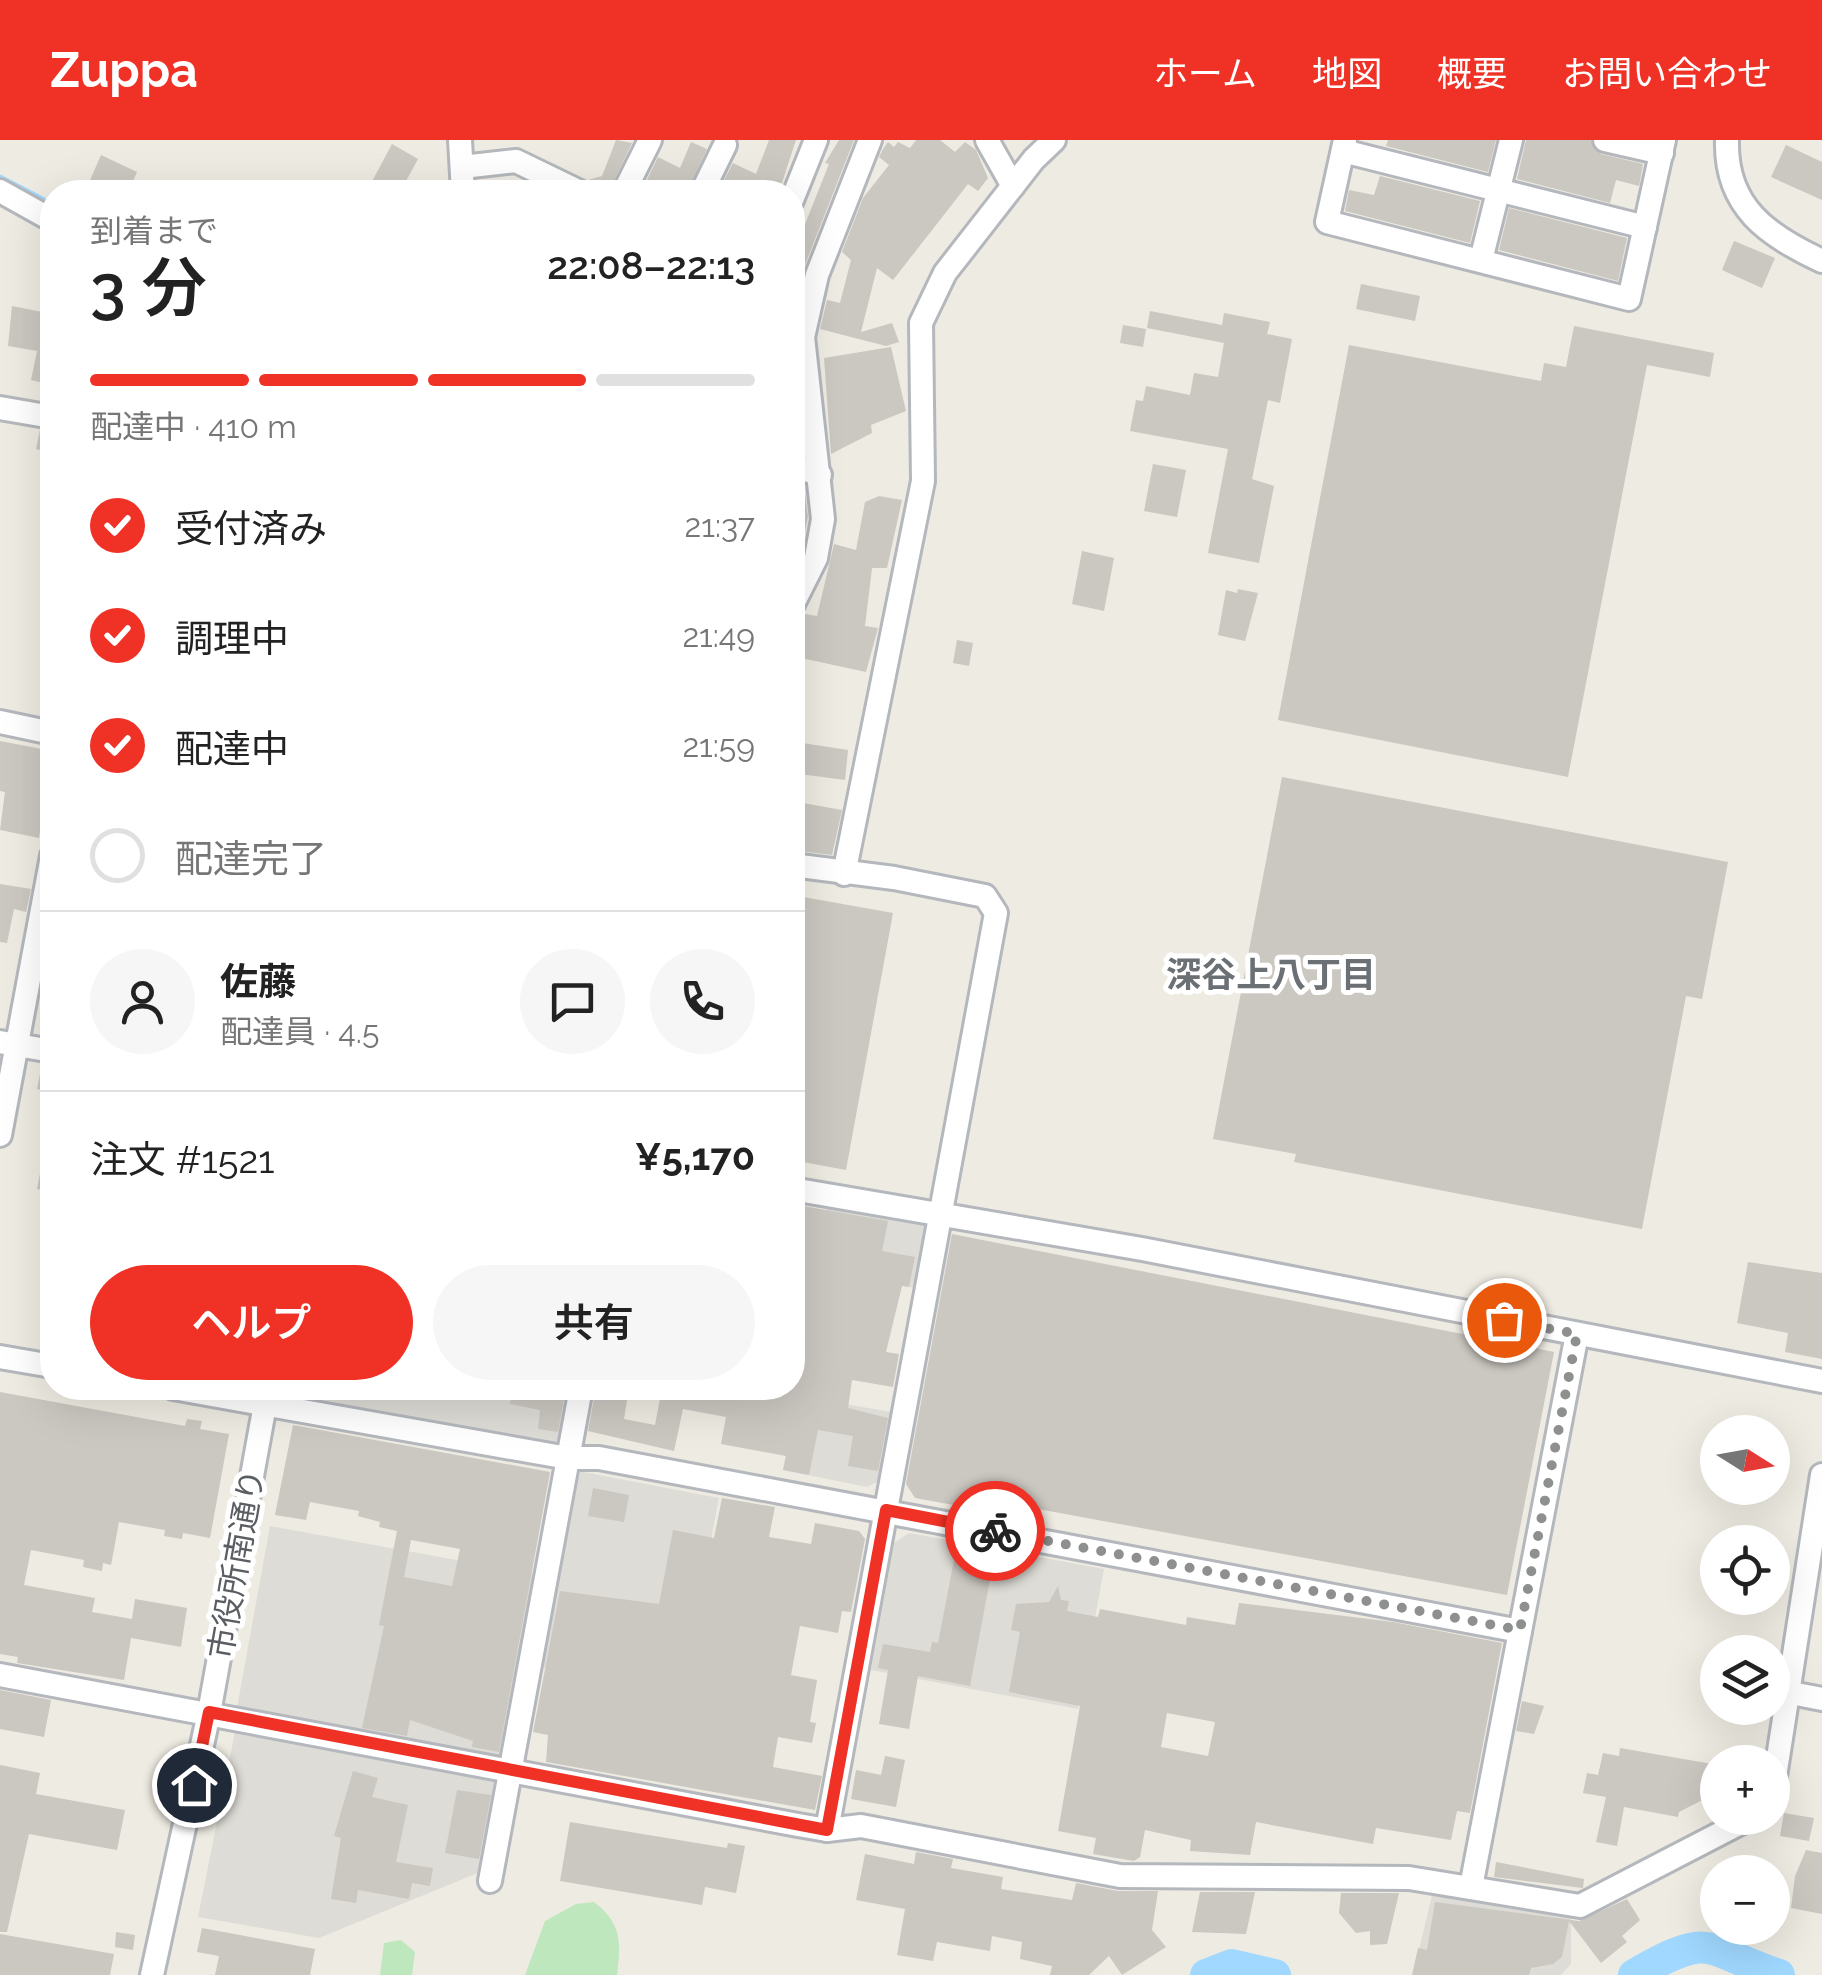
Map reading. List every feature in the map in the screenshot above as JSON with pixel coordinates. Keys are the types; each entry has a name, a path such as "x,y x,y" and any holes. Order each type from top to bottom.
{"street":[{"path":"460,140 462,180"},
{"path":"630,180 650,140"},
{"path":"800,180 816,140"},
{"path":"805,314 870,140"},
{"path":"988,140 1012,186"},
{"path":"844,874 922,480 921,322 945,273 1012,186 1054,140"},
{"path":"1481,260 1511,140"},
{"path":"1605,140 1663,146 1645,227 1629,299 1327,222 1344,146 1498,191 1645,227"},
{"path":"1727,140 1731,173 1741,200 1758,223 1779,241 1822,261"},
{"path":"708,180 725,146"},
{"path":"462,168 516,161 555,180"},
{"path":"0,191 40,213"},
{"path":"805,274 817,276"},
{"path":"805,380 823,519 816,558 805,580"},
{"path":"0,408 40,415"},
{"path":"805,470 820,475"},
{"path":"0,722 40,731"},
{"path":"805,867 894,878 985,896 994,903 996,913 827,1830"},
{"path":"0,1136 8,1043 40,907"},
{"path":"8,1043 40,1049"},
{"path":"805,1191 1161,1252 1822,1381"},
{"path":"1472,1887 1577,1334"},
{"path":"0,1357 40,1364"},
{"name":"市役所南通り","path":"152,1975 209,1712 265,1400"},
{"path":"285,1400 568,1458 599,1458 1520,1630"},
{"path":"490,1881 579,1400"},
{"path":"1790,1668 1822,1476"},
{"path":"0,1675 827,1830 860,1826 1120,1876 1409,1878 1580,1906 1717,1835"},
{"path":"1790,1693 1822,1699"}],"shaded area":[{"path":"827,1206 921,1216 927,1225 915,1288 818,1270"},
{"path":"805,1397 892,1412 881,1480 867,1487 783,1470 796,1400"},
{"path":"301,1400 569,1400 561,1446"},
{"path":"578,1471 719,1498 681,1694 540,1667"},
{"path":"270,1526 539,1575 507,1757 237,1708"},
{"path":"909,1533 1104,1569 1078,1709 871,1670 894,1543"},
{"path":"235,1732 503,1780 480,1872 319,1938 198,1917"},
{"path":"1434,1887 1571,1909 1571,1964 1561,1975 1413,1975"}],"green space":[{"path":"594,1902 610,1918 618,1934 617,1975 525,1975 545,1921 576,1904"},
{"path":"401,1940 415,1952 412,1975 380,1975 384,1943"}],"building":[{"path":"616,140 632,143 614,180 588,180 602,176"},
{"path":"769,140 796,140 783,180 724,180 733,163 756,174"},
{"path":"839,140 854,140 805,265 805,224 829,164 825,163"},
{"path":"916,140 940,140 955,152 965,142 976,150 988,178 978,191 968,184 893,280 877,268 861,332 892,323 899,342 886,346 820,329 827,300 840,303 851,260 842,252 863,198 889,165 879,157 883,149 888,142 894,147 898,142 910,148"},
{"path":"1388,140 1496,140 1488,172 1386,146"},
{"path":"1526,140 1590,140 1601,154 1643,164 1639,186 1616,180 1610,203 1517,179"},
{"path":"691,142 707,149 693,180 647,180 658,157 680,168"},
{"path":"392,144 418,159 407,180 373,180"},
{"path":"1786,145 1822,162 1822,200 1771,177"},
{"path":"101,155 137,172 133,180 90,180"},
{"path":"1380,176 1480,201 1470,243 1345,211 1349,190 1374,195"},
{"path":"1509,208 1627,238 1618,281 1499,250"},
{"path":"1734,241 1775,258 1762,288 1722,270"},
{"path":"1361,284 1420,296 1415,321 1356,309"},
{"path":"12,306 40,312 40,382 31,380 37,351 8,346"},
{"path":"1150,311 1222,325 1224,313 1270,322 1267,334 1292,339 1280,403 1268,400 1252,479 1274,486 1259,563 1208,553 1228,449 1130,431 1136,400 1143,401 1146,386 1190,395 1194,373 1218,377 1224,343 1147,328"},
{"path":"1123,325 1146,329 1143,347 1120,343"},
{"path":"1574,326 1714,353 1710,377 1647,365 1568,777 1278,720 1349,345 1541,381 1544,363 1566,367"},
{"path":"891,347 906,411 871,425 872,433 831,454 824,358"},
{"path":"1153,464 1186,470 1177,517 1144,511"},
{"path":"879,496 902,500 887,568 872,568 865,626 878,628 866,672 805,659 805,614 817,616 834,544 856,550 865,502"},
{"path":"1082,551 1114,558 1104,611 1072,604"},
{"path":"1238,589 1258,593 1245,641 1218,635 1226,590 1237,593"},
{"path":"957,640 973,643 969,666 953,663"},
{"path":"0,741 40,749 39,838 0,830 5,792 0,791"},
{"path":"805,743 848,750 845,780 805,775"},
{"path":"1282,777 1728,862 1702,999 1686,996 1642,1229 1294,1162 1296,1154 1213,1139"},
{"path":"805,803 842,810 832,855 805,852"},
{"path":"0,884 31,889 26,912 14,909 7,943 0,942"},
{"path":"805,897 893,913 846,1170 805,1162"},
{"path":"805,1206 888,1221 882,1251 915,1257 909,1287 902,1286 886,1352 899,1354 893,1387 852,1380 848,1408 888,1418 878,1471 848,1466 853,1436 818,1430 809,1475 783,1470 786,1456 721,1444 726,1417 683,1409 674,1451 588,1431 594,1400 627,1400 624,1419 655,1425 660,1400 805,1400"},
{"path":"952,1234 1554,1352 1507,1595 1016,1505 1014,1516 915,1498 906,1484"},
{"path":"1748,1262 1822,1273 1822,1359 1785,1352 1788,1333 1737,1323"},
{"path":"0,1392 185,1426 187,1419 202,1421 200,1429 229,1434 210,1538 183,1533 182,1539 164,1536 165,1530 119,1522 111,1565 103,1563 102,1571 83,1567 84,1560 31,1550 24,1585 95,1598 92,1612 132,1619 135,1599 187,1608 181,1647 131,1638 124,1680 17,1663 18,1657 0,1654"},
{"path":"511,1400 564,1400 558,1432 538,1429 540,1410 510,1404"},
{"path":"293,1425 550,1472 499,1752 472,1747 473,1741 410,1720 407,1736 362,1728 384,1626 379,1625 397,1531 358,1516 359,1511 310,1502 306,1520 275,1515","holes":["411,1540 460,1549 452,1586 404,1577"]},
{"path":"593,1488 629,1495 624,1522 588,1516"},
{"path":"722,1498 775,1507 769,1537 811,1544 815,1523 859,1531 865,1539 851,1612 842,1611 838,1633 800,1626 791,1675 817,1680 810,1722 816,1723 812,1743 778,1737 773,1767 822,1776 815,1810 546,1762 548,1735 533,1732 560,1591 659,1604 673,1530 714,1538"},
{"path":"955,1555 993,1563 970,1686 918,1676 909,1729 879,1724 888,1670 878,1668 883,1644 930,1652 932,1642 938,1643"},
{"path":"1058,1586 1061,1600 1069,1601 1067,1611 1098,1617 1100,1609 1186,1625 1187,1617 1235,1625 1239,1603 1393,1622 1502,1643 1470,1813 1457,1811 1451,1840 1376,1828 1373,1844 1256,1822 1250,1855 1190,1851 1191,1840 1145,1830 1140,1857 1134,1861 1093,1854 1096,1838 1058,1831 1080,1706 1009,1692 1020,1632 1011,1630 1016,1604 1049,1602","holes":["1167,1713 1215,1722 1208,1756 1161,1747"]},
{"path":"0,1690 51,1700 44,1737 0,1729"},
{"path":"1522,1701 1544,1706 1534,1734 1516,1731"},
{"path":"1620,1748 1700,1762 1700,1801 1679,1812 1678,1817 1624,1807 1617,1846 1596,1842 1606,1797 1583,1793 1587,1773 1598,1775 1603,1753 1619,1756"},
{"path":"885,1756 905,1760 896,1807 851,1799 856,1770 881,1775"},
{"path":"0,1765 40,1773 36,1794 125,1810 117,1850 29,1834 7,1932 0,1932"},
{"path":"353,1771 378,1778 372,1797 408,1805 396,1862 433,1868 430,1886 412,1883 409,1899 358,1890 356,1903 331,1899 341,1838 334,1836"},
{"path":"457,1790 491,1795 479,1859 445,1853"},
{"path":"1790,1814 1814,1818 1809,1841 1780,1836 1790,1835"},
{"path":"570,1822 727,1848 728,1843 745,1846 736,1893 705,1887 702,1905 560,1881"},
{"path":"1806,1850 1822,1853 1822,1914 1791,1908 1795,1876"},
{"path":"916,1852 953,1859 951,1868 1003,1877 1001,1889 1072,1900 1076,1883 1118,1891 1158,1891 1152,1930 1166,1947 1122,1975 1109,1956 1089,1975 1050,1975 1052,1966 1020,1959 1022,1942 992,1936 990,1951 937,1942 933,1961 897,1955 905,1909 856,1900 865,1854 914,1864"},
{"path":"1496,1862 1584,1879 1583,1888 1494,1877"},
{"path":"1200,1892 1255,1892 1246,1934 1192,1932"},
{"path":"1341,1893 1399,1893 1387,1944 1370,1945 1370,1931 1356,1933 1339,1913"},
{"path":"1627,1899 1640,1920 1622,1936 1627,1942 1601,1963 1569,1921 1562,1957 1553,1964 1531,1968 1529,1975 1412,1975 1418,1948 1427,1950 1435,1902 1579,1921"},
{"path":"202,1928 315,1949 310,1975 215,1975 219,1956 197,1952"},
{"path":"116,1932 135,1935 133,1950 115,1947"},
{"path":"0,1934 114,1954 110,1975 0,1975"}],"waterway":[{"path":"0,177 40,198"},
{"path":"1634,1975 1695,1948 1720,1951 1779,1975"},
{"path":"1206,1975 1232,1965 1275,1975"}],"way so far":[{"path":"995,1531 1520,1630 1577,1334 1504,1320"}],"district":[{"name":"深谷上八丁目","path":"1271,974"}],"route":[{"path":"194,1785 209,1712 827,1830 886,1510 995,1531"}]}
